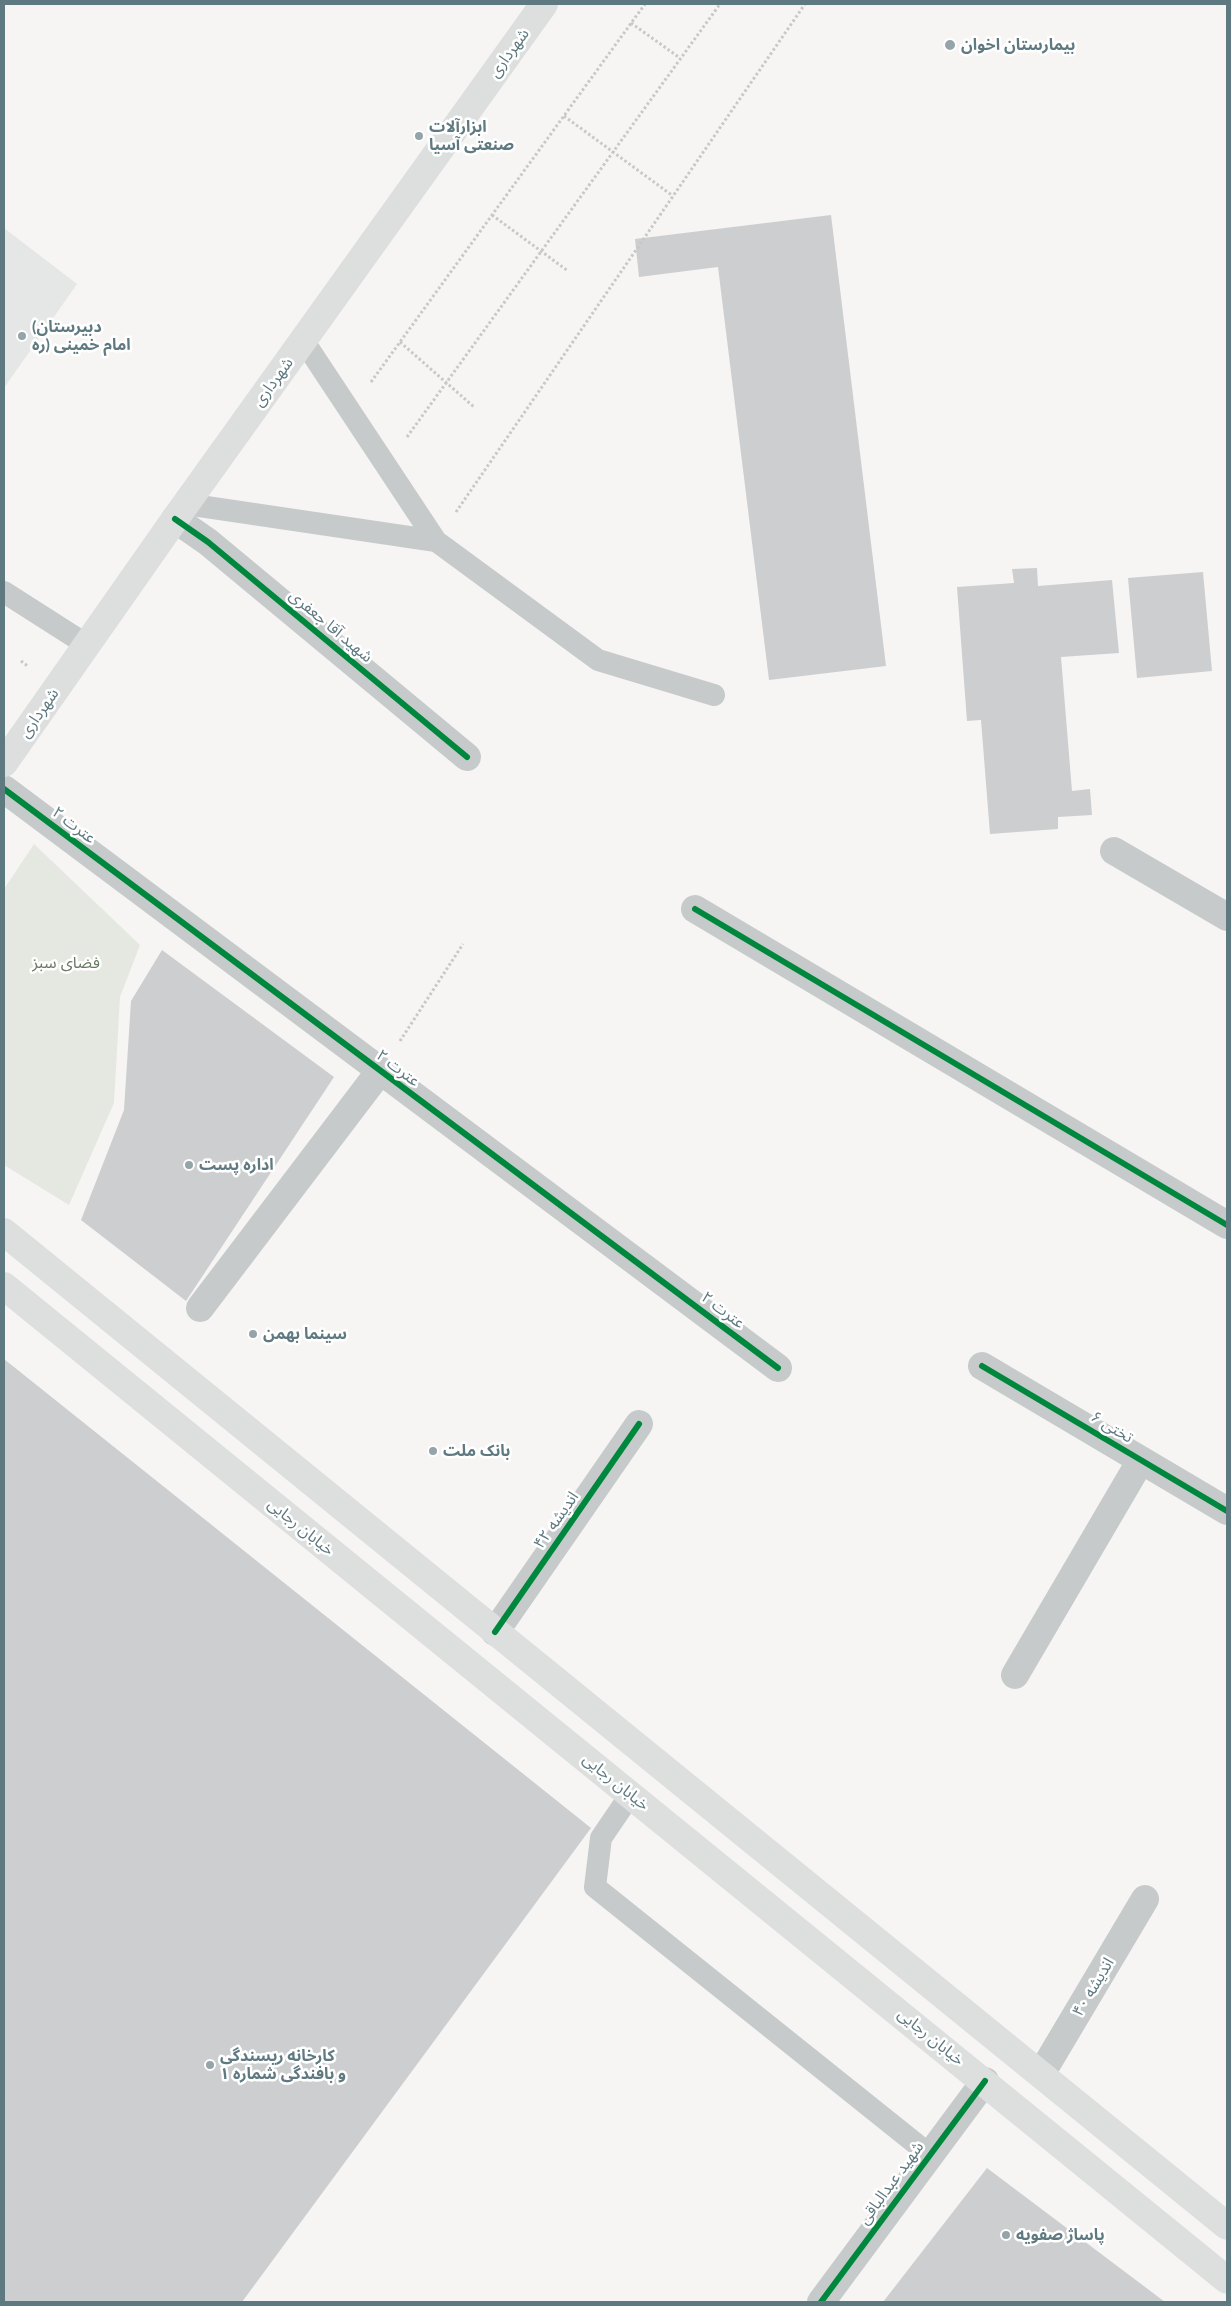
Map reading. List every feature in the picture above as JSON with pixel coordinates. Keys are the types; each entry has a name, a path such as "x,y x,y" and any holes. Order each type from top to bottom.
{"main road":[{"name":"شهرداری","path":"4,763 180,512 544,4"},
{"path":"4,1232 1227,2226"},
{"name":"خیابان رجایی","path":"4,1286 985,2081 1227,2280"}],"street":[{"name":"شهید آقا جعفری","path":"180,512 208,542 467,757"},
{"name":"عترت ۲","path":"4,789 778,1368"},
{"path":"1114,851 1227,916"},
{"path":"695,909 1227,1225"},
{"path":"200,1308 380,1071"},
{"name":"تختی ۶","path":"982,1366 1227,1511"},
{"name":"اندیشه ۴۲","path":"496,1632 639,1424"},
{"path":"1015,1675 1141,1460"},
{"name":"اندیشه ۴۰","path":"1041,2074 1145,1899"},
{"name":"شهید عبدالباقی","path":"820,2302 985,2081"}],"lane":[{"path":"303,340 436,541 598,660 714,695"},
{"path":"180,512 436,541"},
{"path":"4,592 87,645"},
{"path":"631,1794 601,1838 595,1887 930,2155"}],"path":[{"path":"350,411 645,4"},
{"path":"386,465 720,4"},
{"path":"436,541 805,4"},
{"path":"631,23 680,58"},
{"path":"564,116 673,196"},
{"path":"492,215 568,271"},
{"path":"400,342 474,407"},
{"path":"380,1071 463,944"}],"shaded area":[{"name":"(دبیرستان امام خمینی (ره","path":"4,228 77,284 4,388"}],"green space":[{"name":"فضای سبز","path":"34,844 140,945 120,997 114,1103 69,1205 4,1165 4,889"}],"building":[{"path":"831,215 886,666 769,680 718,267 639,277 635,239"},
{"path":"1037,568 1038,586 1112,580 1119,653 1061,657 1072,791 1090,789 1092,815 1058,817 1058,829 990,834 981,720 967,721 957,587 1014,583 1012,569"},
{"path":"1203,572 1212,671 1137,678 1128,578"},
{"name":"اداره پست","path":"162,950 334,1077 186,1301 81,1220 124,1110 131,1001"},
{"name":"کارخانه ریسندگی و بافندگی شماره ۱","path":"4,1359 591,1828 242,2302 4,2302"},
{"name":"پاساژ صفویه","path":"987,2168 1165,2302 883,2302"}],"cycle path":[{"path":"175,519 208,542 467,757"},
{"path":"4,789 778,1368"},
{"path":"695,909 1227,1225"},
{"path":"982,1366 1227,1511"},
{"path":"495,1632 639,1424"},
{"path":"821,2302 985,2081"}],"place":[{"name":"بیمارستان اخوان","path":"950,45"},
{"name":"ابزارآلات صنعتی آسیا","path":"419,136"},
{"name":"(دبیرستان امام خمینی (ره","path":"22,336"},
{"name":"اداره پست","path":"189,1165"},
{"name":"سینما بهمن","path":"253,1334"},
{"name":"بانک ملت","path":"433,1451"},
{"name":"کارخانه ریسندگی و بافندگی شماره ۱","path":"210,2065"},
{"name":"پاساژ صفویه","path":"1006,2235"}]}
